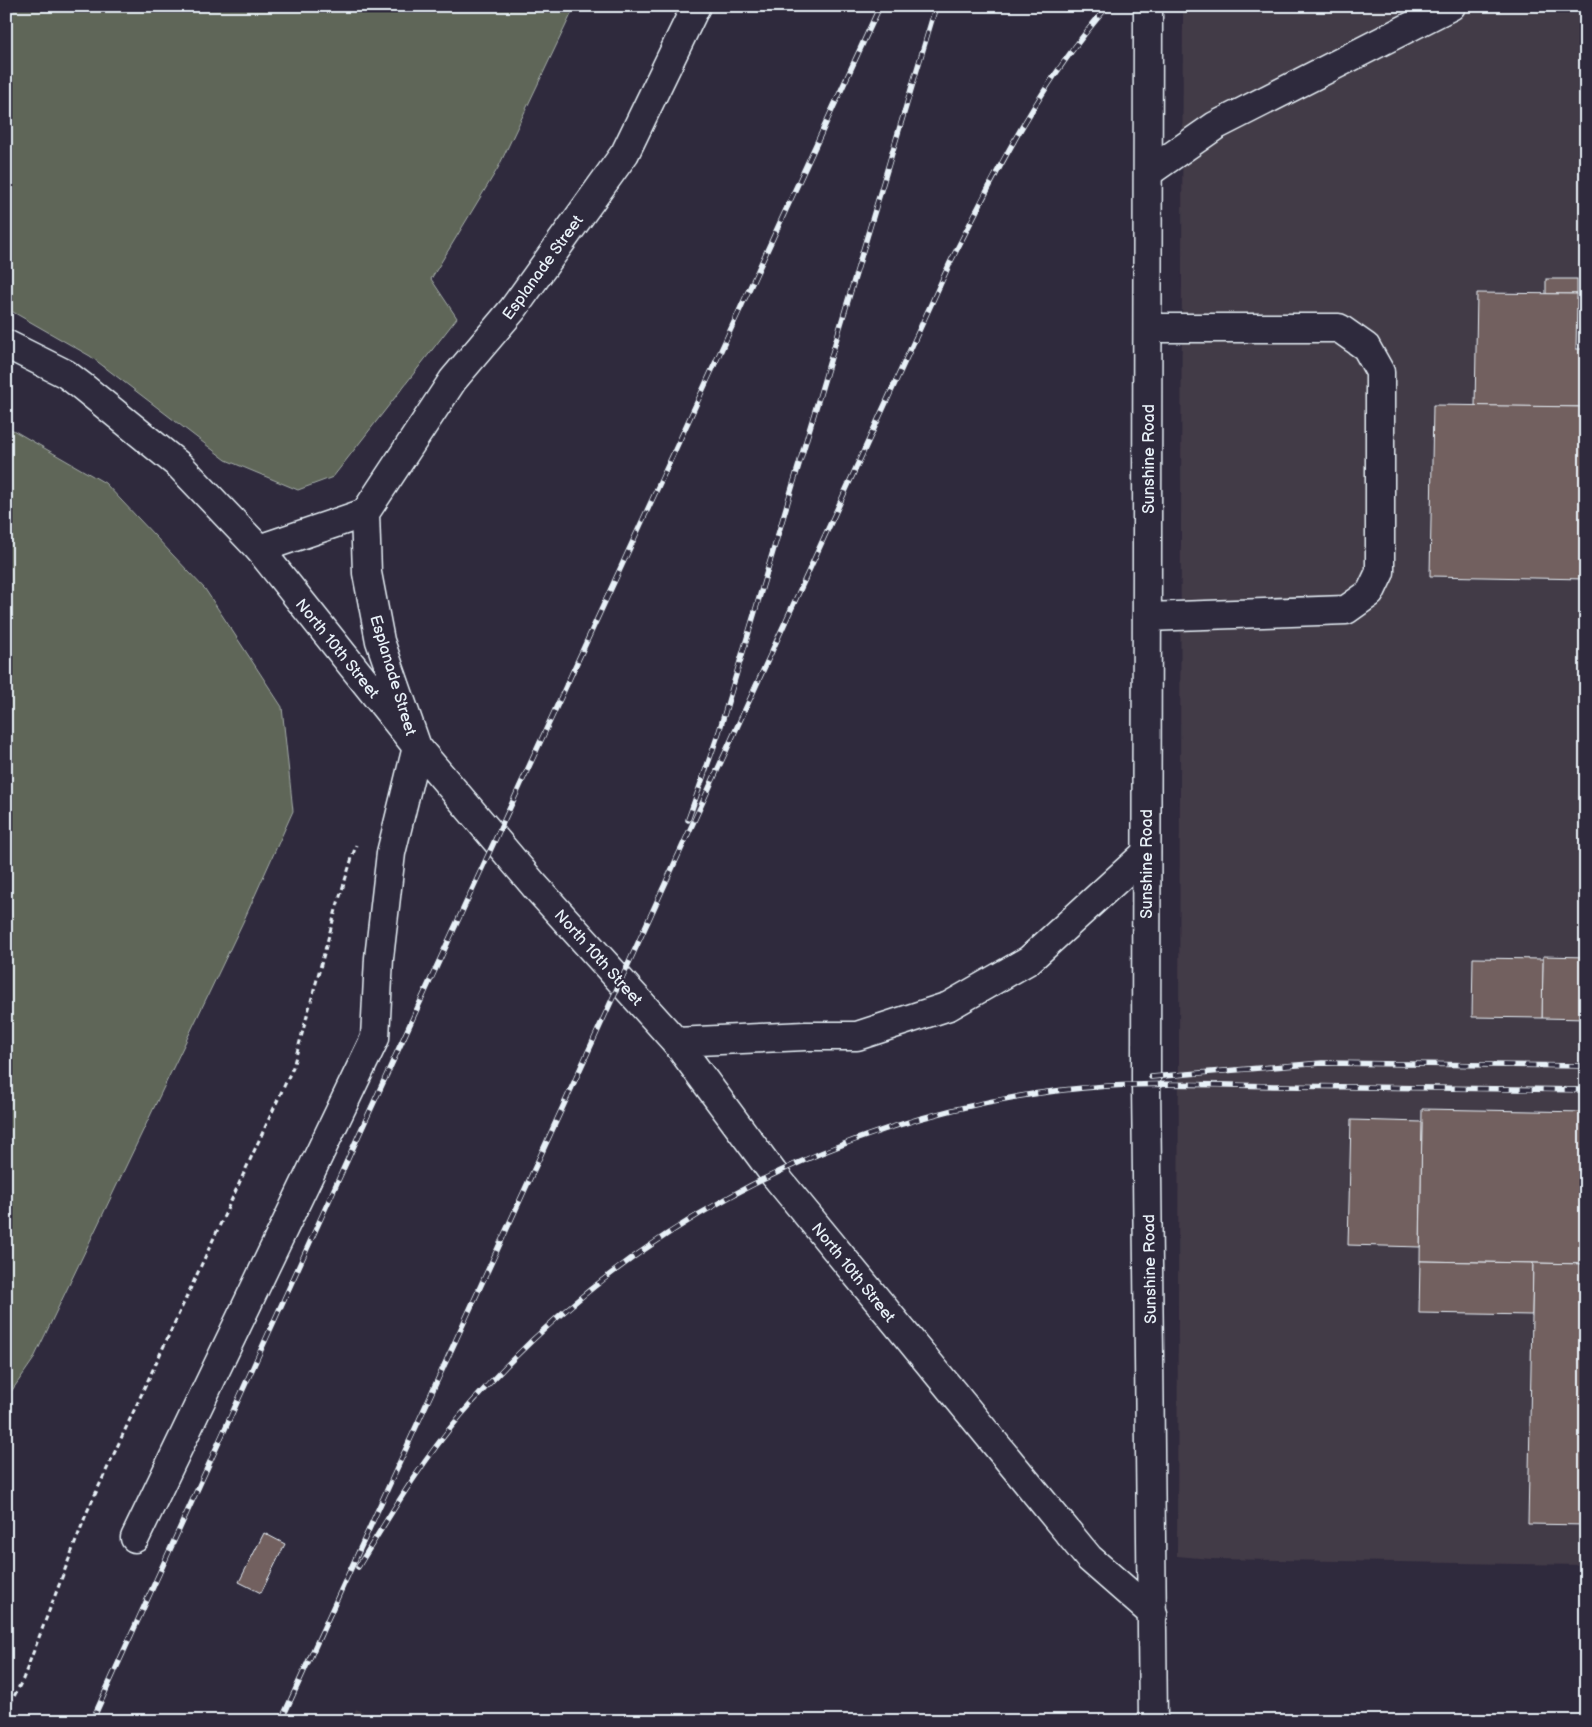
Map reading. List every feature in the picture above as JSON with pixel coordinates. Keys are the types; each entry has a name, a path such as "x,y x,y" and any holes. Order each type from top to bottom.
{"street":[{"name":"Esplanade Street","path":"417,747 380,641 367,573 365,513 453,380 513,309 625,153 696,6"},
{"name":"Sunshine Road","path":"1148,6 1149,328 1146,1083 1153,1721"},
{"path":"1149,172 1215,126 1451,6"},
{"path":"1147,617 1346,610 1370,593 1380,572 1380,372 1366,347 1339,328 1149,328"},
{"name":"North 10th Street","path":"6,344 66,374 180,466 259,549 417,747 534,885 676,1042 772,1173 1089,1558 1153,1614"},
{"path":"259,549 365,513"},
{"path":"135,1538 375,1038 379,958 391,853 417,747"},
{"path":"676,1042 805,1036 857,1036 949,1006 1030,960 1146,854"}],"path":[{"path":"6,1712 23,1679 87,1512 293,1068 336,906 359,836"}],"shaded area":[{"path":"1183,6 1586,6 1586,1565 1211,1559 1177,1556"},
{"path":"356,1709 383,1721 351,1721"}],"green space":[{"path":"6,6 575,6 498,168 431,279 457,318 333,477 298,490 226,460 90,356 6,308"},
{"path":"6,426 105,483 205,589 282,707 293,811 243,922 33,1360 6,1399"}],"building":[{"path":"1546,279 1577,279 1577,294 1546,294"},
{"path":"1477,293 1577,294 1576,349 1586,349 1586,407 1475,406"},
{"path":"1433,405 1586,407 1586,579 1430,576"},
{"path":"1543,956 1586,957 1586,1019 1542,1018"},
{"path":"1473,958 1543,959 1542,1018 1472,1017"},
{"path":"1422,1109 1586,1112 1586,1264 1420,1261"},
{"path":"1351,1120 1422,1122 1420,1247 1348,1245"},
{"path":"1420,1261 1533,1263 1532,1315 1419,1313"},
{"path":"1533,1263 1586,1264 1586,1525 1528,1524"},
{"path":"264,1533 285,1544 261,1593 239,1582"}],"railway":[{"path":"92,1721 351,1152 880,6"},
{"path":"688,820 719,732 936,6"},
{"path":"281,1721 950,263 1002,162 1040,97 1084,35 1108,6"},
{"path":"1151,1077 1322,1063 1586,1066"},
{"path":"358,1567 407,1489 446,1433 521,1351 587,1293 657,1241 731,1196 809,1158 891,1127 976,1105 1090,1087 1172,1084 1586,1090"}]}
